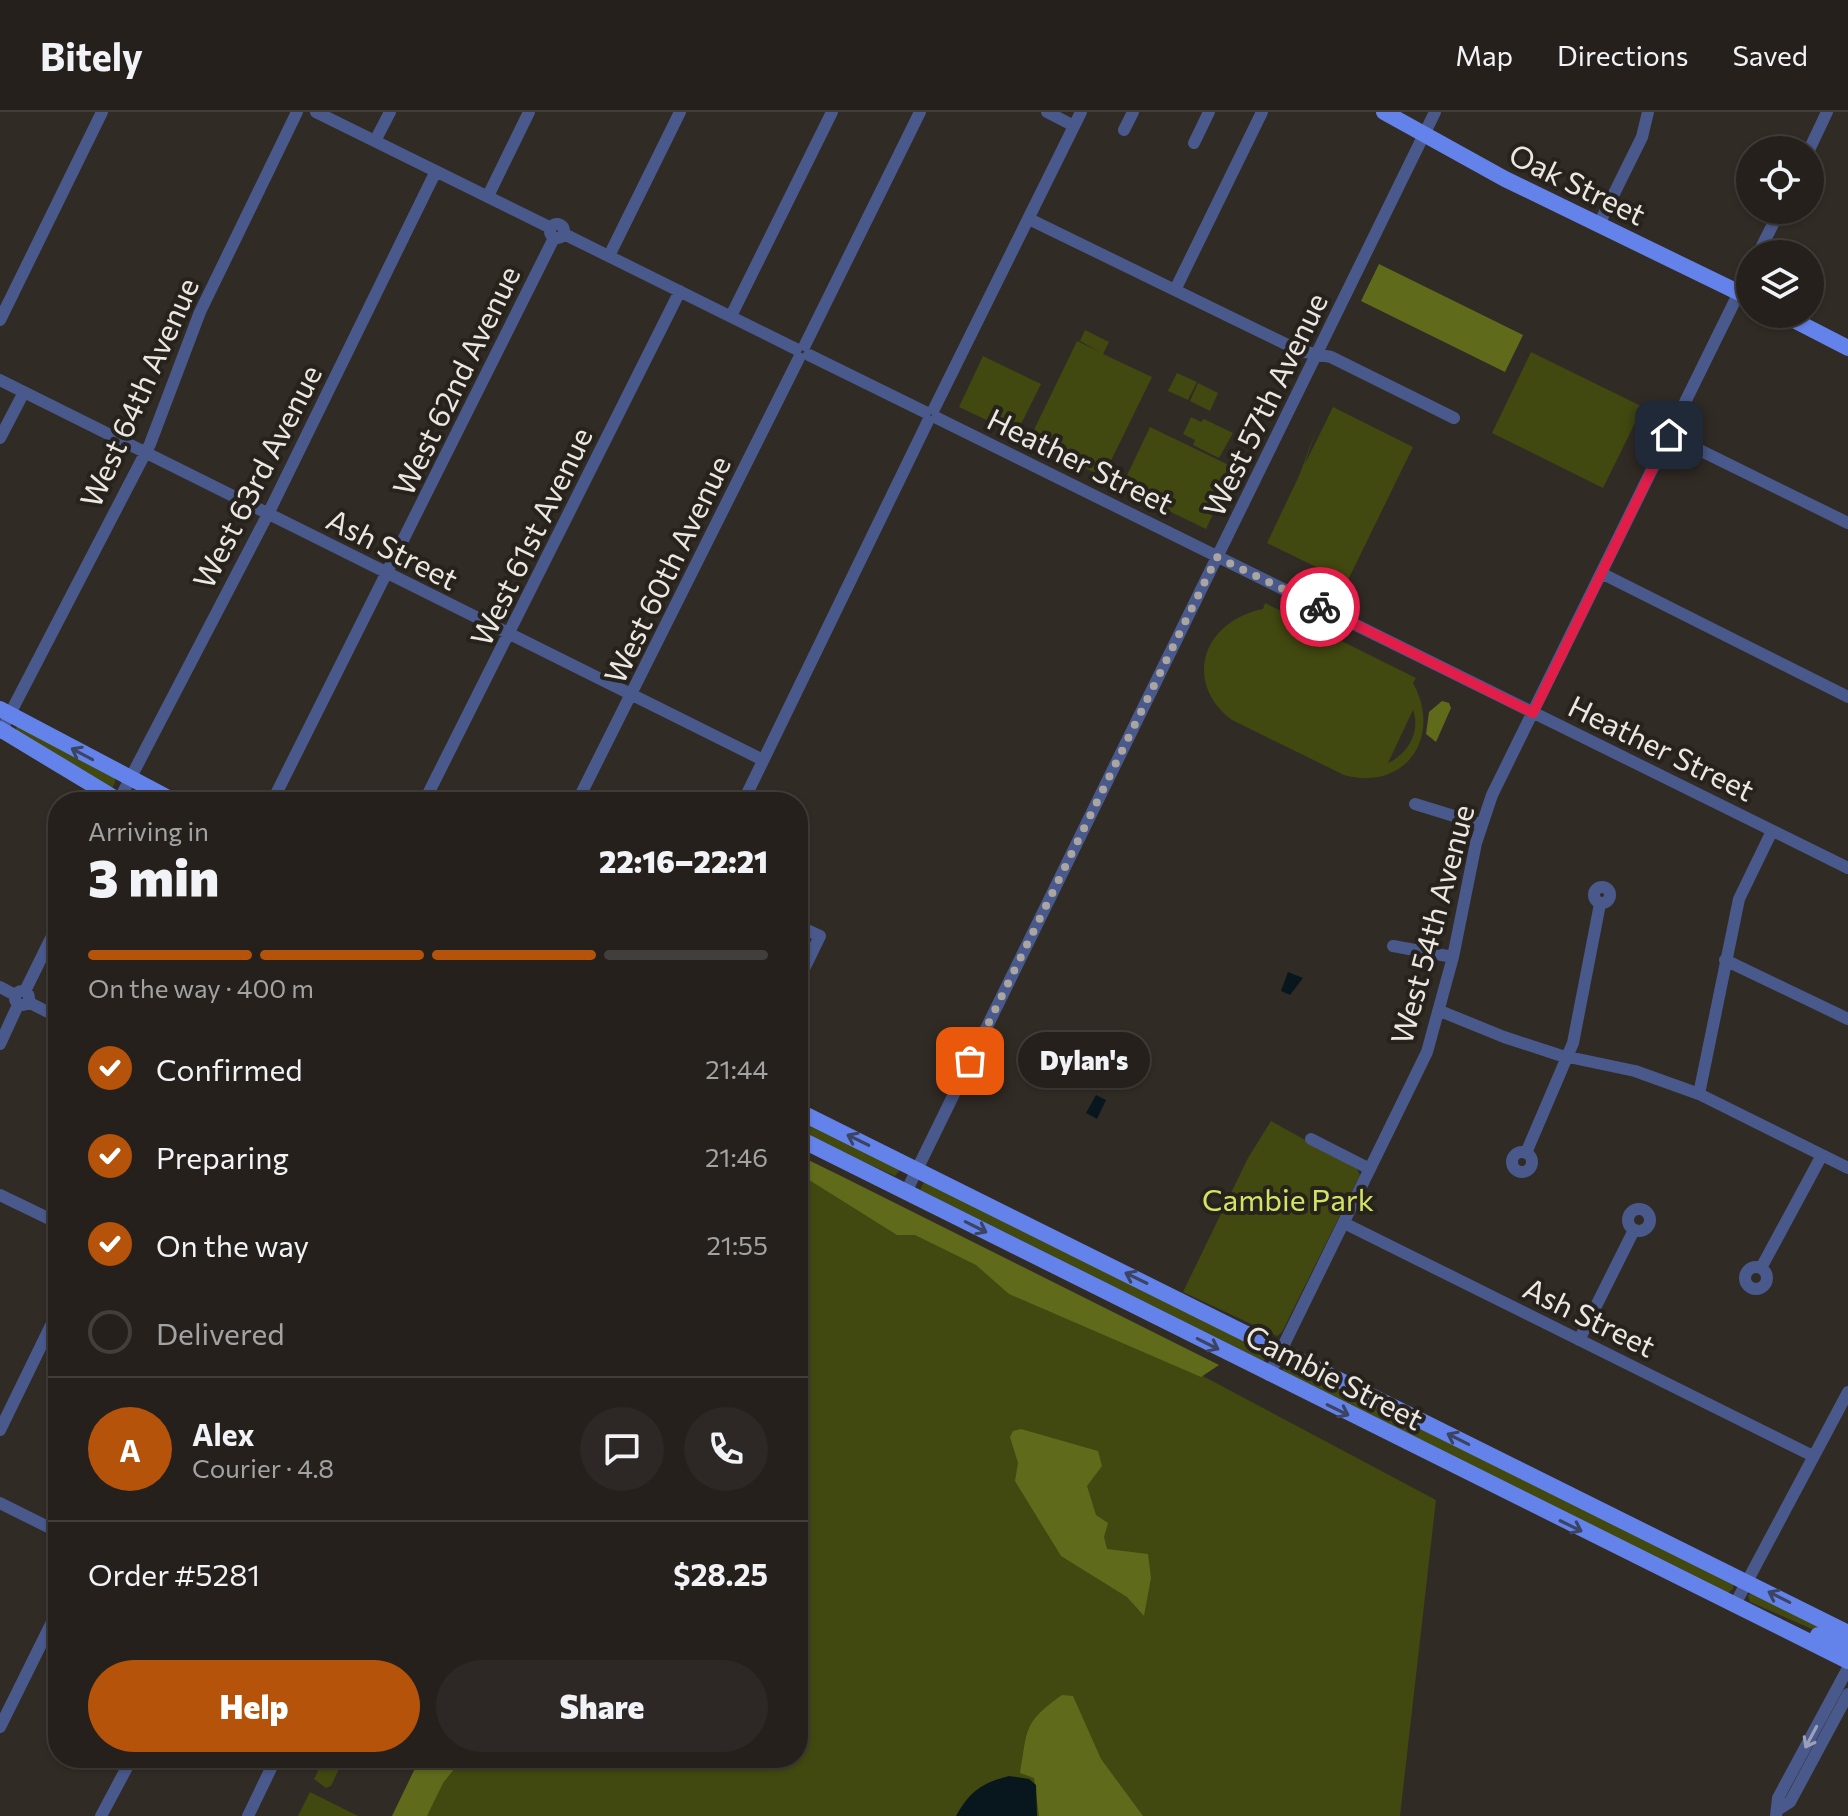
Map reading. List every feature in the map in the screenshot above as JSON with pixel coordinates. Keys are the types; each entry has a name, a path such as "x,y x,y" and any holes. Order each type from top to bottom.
{"main road":[{"name":"Oak Street","path":"1384,112 1598,226 1736,291"},
{"path":"1809,328 1848,348"},
{"path":"5,712 156,792"},
{"path":"1,730 103,792"},
{"name":"Cambie Street","path":"808,1116 1848,1633"},
{"name":"Cambie Street","path":"808,1143 1848,1661"},
{"path":"1796,1634 1816,1635 1848,1647"}],"street":[{"path":"0,320 102,112"},
{"name":"West 64th Avenue","path":"1,730 5,712 146,453 200,312 297,112"},
{"name":"Heather Street","path":"316,112 1848,868"},
{"path":"375,141 390,112"},
{"path":"488,196 529,112"},
{"path":"609,256 680,112"},
{"path":"731,316 832,112"},
{"name":"West 60th Avenue","path":"582,792 920,112"},
{"path":"1047,112 1074,126"},
{"path":"748,792 1081,112"},
{"path":"1124,130 1133,112"},
{"path":"1194,143 1209,112"},
{"path":"1175,290 1262,112"},
{"name":"West 57th Avenue","path":"906,1192 1435,112"},
{"path":"1598,226 1642,137 1648,112"},
{"path":"1816,136 1827,112"},
{"name":"West 63rd Avenue","path":"124,792 268,514 436,171"},
{"path":"1029,219 1300,351 1331,357 1454,418"},
{"name":"West 62nd Avenue","path":"277,792 556,233"},
{"name":"West 61st Avenue","path":"429,792 680,291"},
{"name":"West 54th Avenue","path":"1269,1375 1413,1082 1440,1011 1480,824 1669,435 1736,310"},
{"name":"Ash Street","path":"0,380 763,760"},
{"path":"0,438 24,392"},
{"path":"1669,435 1848,523"},
{"path":"1601,573 1848,697"},
{"path":"1415,804 1480,824"},
{"path":"1699,1094 1739,899 1772,831"},
{"path":"1526,1153 1568,1056 1600,904"},
{"path":"808,931 820,936 808,961"},
{"path":"0,1044 48,945"},
{"path":"1393,946 1453,957"},
{"path":"1725,960 1848,1019"},
{"path":"0,987 48,1012"},
{"path":"1440,1011 1504,1037 1635,1071 1699,1094 1848,1168"},
{"path":"1311,1139 1370,1169"},
{"path":"1761,1268 1822,1155"},
{"path":"0,1195 48,1218"},
{"name":"Ash Street","path":"1344,1223 1813,1456"},
{"path":"1579,1340 1634,1230"},
{"path":"0,1430 48,1332"},
{"path":"1734,1606 1848,1392"},
{"path":"0,1503 48,1527"},
{"path":"0,1727 48,1630"},
{"path":"1777,1813 1778,1798 1848,1668"},
{"path":"1777,1813 1790,1802 1848,1694"},
{"path":"101,1816 127,1768"},
{"path":"248,1816 271,1768"}],"green space":[{"path":"1379,264 1523,335 1505,372 1361,301"},
{"path":"1085,330 1109,342 1103,354 1152,377 1103,477 1029,440 1077,341 1100,352 1080,341"},
{"path":"1531,352 1643,407 1603,488 1492,433"},
{"path":"983,356 1041,384 1016,434 959,407"},
{"path":"1177,373 1197,382 1188,400 1168,391"},
{"path":"1198,383 1218,393 1210,411 1190,401"},
{"path":"1333,407 1413,447 1347,582 1267,543 1299,476 1318,425 1304,466"},
{"path":"1191,417 1201,422 1204,419 1233,433 1219,458 1193,445 1195,440 1183,434"},
{"path":"1150,427 1235,468 1206,529 1121,488"},
{"path":"1265,603 1416,678 1413,683 1421,703 1423,723 1413,756 1401,768 1366,778 1344,775 1232,720 1217,705 1207,688 1204,671 1206,655 1214,639 1226,626 1242,616 1263,609","holes":["1413,710 1414,734 1407,748 1388,763"]},
{"path":"1442,701 1449,703 1451,708 1436,742 1426,734 1429,712"},
{"path":"18,724 115,778 115,783 111,789 15,731"},
{"name":"Cambie Park","path":"1271,1121 1357,1169 1360,1175 1282,1332 1277,1336 1183,1292 1248,1158"},
{"path":"808,1122 901,1168 895,1176 808,1137"},
{"path":"808,1160 1219,1365 1201,1377 1009,1294 976,1265 915,1235 897,1235 808,1179"},
{"path":"808,1175 1169,1358 1436,1500 1400,1816 418,1816 442,1768 808,1768"},
{"path":"925,1180 1267,1352 1268,1357 1263,1361 920,1190"},
{"path":"1287,1361 1733,1584 1733,1589 1728,1593 1282,1371"},
{"path":"1021,1429 1098,1451 1102,1466 1087,1486 1096,1515 1108,1523 1104,1537 1107,1549 1148,1554 1151,1578 1144,1616 1127,1597 1061,1556 1015,1481 1018,1463 1010,1437 1013,1431"},
{"path":"1753,1593 1841,1637 1842,1642 1750,1602 1748,1595"},
{"path":"1062,1695 1073,1696 1101,1759 1143,1816 1039,1816 1034,1778 1020,1773 1024,1747 1033,1721"},
{"path":"320,1768 340,1768 331,1786 326,1788 314,1779"},
{"path":"415,1768 455,1768 443,1783 427,1816 392,1816"},
{"path":"310,1792 358,1816 298,1816"}],"shaded area":[{"path":"1288,972 1303,978 1290,995 1281,991"},
{"path":"1096,1095 1106,1100 1097,1119 1086,1113"},
{"path":"1009,1776 1029,1779 1036,1785 1037,1816 956,1816 978,1789"}],"way so far":[{"path":"970,1061 1217,557 1320,607"}],"place":[{"name":"Dylan's","path":"970,1061"}],"route":[{"path":"1320,607 1533,713 1669,435"}]}
